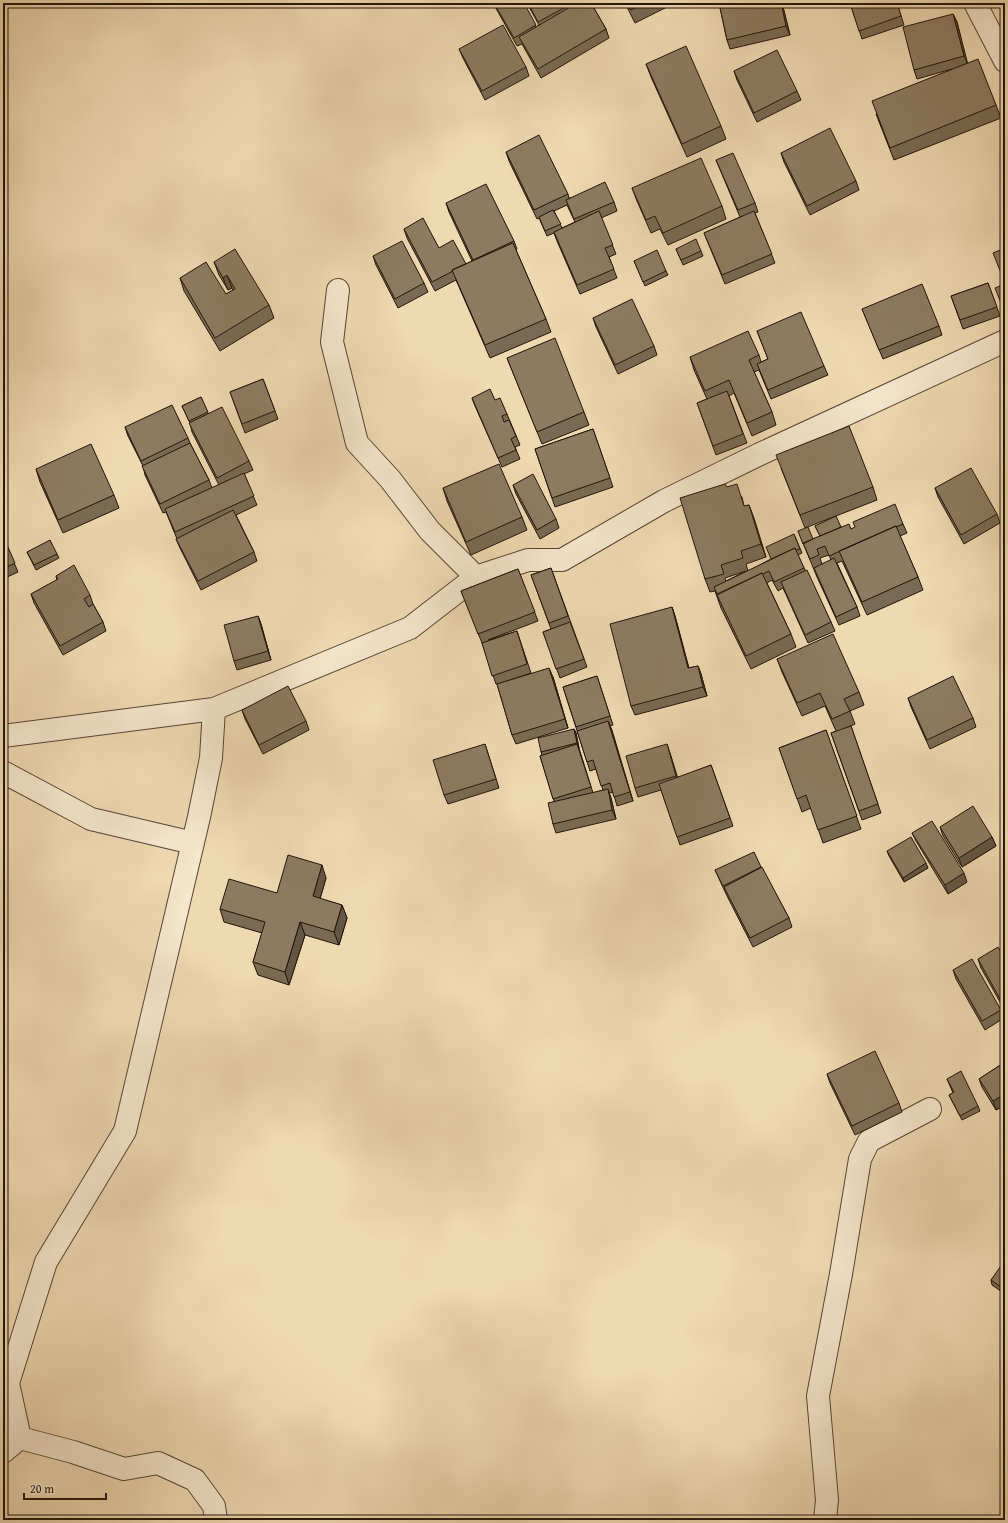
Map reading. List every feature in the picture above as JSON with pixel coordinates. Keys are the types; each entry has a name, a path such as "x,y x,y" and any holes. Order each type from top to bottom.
{"street":[{"path":"975,3 1005,61"},
{"path":"338,290 332,342 358,443 390,479 430,531 476,577"},
{"path":"3,736 214,709 410,628 476,577 528,560 562,560 664,501 760,454 1005,341"},
{"path":"20,1438 6,1391 46,1262 125,1131 194,843 211,758 214,709"},
{"path":"3,772 91,820 194,843"},
{"path":"825,1520 827,1500 818,1396 841,1274 860,1159 869,1141 930,1109"},
{"path":"3,1452 20,1438"},
{"path":"20,1438 73,1452 124,1469 158,1463 195,1480 214,1506 216,1520"}],"building":[{"path":"494,3 524,3 536,25 514,38"},
{"path":"528,3 573,3 538,22"},
{"path":"577,3 591,3 606,29 538,69 519,37"},
{"path":"627,3 645,3 631,10"},
{"path":"719,3 781,3 786,26 727,40"},
{"path":"850,3 897,3 901,16 859,31"},
{"path":"953,14 964,56 914,70 903,27"},
{"path":"503,25 526,67 482,91 459,49"},
{"path":"686,46 721,126 682,144 646,64"},
{"path":"777,50 797,91 754,113 734,71"},
{"path":"978,59 996,105 890,148 872,101"},
{"path":"830,128 856,181 807,206 781,153"},
{"path":"539,135 568,194 534,210 506,152"},
{"path":"733,153 755,203 738,210 716,160"},
{"path":"701,158 722,206 663,233 655,216 646,220 632,188"},
{"path":"605,182 614,202 574,219 566,200"},
{"path":"486,184 514,241 473,260 446,203"},
{"path":"553,210 561,224 545,231 539,217"},
{"path":"599,211 613,245 605,248 614,269 577,285 554,232"},
{"path":"754,211 772,254 722,275 704,233"},
{"path":"423,218 439,248 453,240 466,264 452,270 453,271 432,282 404,229"},
{"path":"696,239 701,251 681,260 676,249"},
{"path":"402,241 424,283 395,299 373,256"},
{"path":"513,243 546,319 485,345 452,270"},
{"path":"1005,248 1005,283 993,253"},
{"path":"235,249 269,305 215,338 180,278 206,262 226,294 235,289 227,275 223,278 214,262"},
{"path":"657,250 666,271 643,282 634,261"},
{"path":"988,283 997,307 960,320 951,296"},
{"path":"922,284 939,326 879,350 862,309"},
{"path":"1005,284 1005,313 995,288"},
{"path":"632,299 654,346 615,365 593,318"},
{"path":"801,312 824,366 768,390 757,364 768,359 757,331"},
{"path":"748,331 759,355 749,360 772,412 747,423 729,380 705,391 690,357"},
{"path":"555,338 584,412 537,432 507,358"},
{"path":"263,379 275,411 242,424 230,392"},
{"path":"490,389 495,400 500,398 507,414 502,416 504,422 509,420 516,436 511,439 516,450 498,458 472,398"},
{"path":"727,391 743,434 713,446 697,403"},
{"path":"201,397 208,412 189,421 182,406"},
{"path":"172,405 188,438 141,461 125,427"},
{"path":"222,407 249,461 217,478 189,423"},
{"path":"849,426 873,487 800,515 776,455"},
{"path":"593,429 610,478 552,498 535,449"},
{"path":"190,443 209,480 160,504 142,466"},
{"path":"91,444 114,495 58,520 36,469"},
{"path":"499,464 522,517 466,542 443,488"},
{"path":"971,468 997,514 961,535 935,488"},
{"path":"244,473 254,496 175,532 165,509"},
{"path":"533,474 556,519 537,530 513,485"},
{"path":"725,484 727,487 737,484 744,506 749,505 761,544 741,551 743,558 721,565 724,574 705,579 680,498"},
{"path":"895,504 903,524 829,556 825,546 817,549 819,555 810,559 803,543 849,524 851,529 855,527 853,522"},
{"path":"233,510 254,552 198,581 176,539"},
{"path":"836,516 841,527 820,536 815,526"},
{"path":"896,526 918,577 862,602 839,551"},
{"path":"808,527 813,539 803,544 798,531"},
{"path":"794,534 800,549 796,550 795,548 771,559 766,547"},
{"path":"3,536 15,563 3,569"},
{"path":"50,540 57,554 34,565 27,552"},
{"path":"795,548 804,568 774,582 769,571 763,574 762,573 717,594 714,587"},
{"path":"834,558 857,607 836,617 814,568"},
{"path":"74,565 90,595 84,599 89,607 93,604 103,622 60,646 31,594 58,579 56,576"},
{"path":"551,568 568,616 549,623 531,575"},
{"path":"518,569 535,612 478,634 461,591"},
{"path":"807,570 831,622 805,635 781,582"},
{"path":"762,573 791,634 746,656 717,595"},
{"path":"672,607 688,668 698,666 703,687 631,706 610,624"},
{"path":"258,616 268,651 234,661 224,625"},
{"path":"570,622 584,659 556,669 543,632"},
{"path":"517,631 527,664 492,676 482,643"},
{"path":"833,634 859,692 844,699 850,711 832,719 820,693 797,703 777,659"},
{"path":"549,668 565,719 512,735 497,684"},
{"path":"597,676 610,716 576,727 563,687"},
{"path":"953,676 973,718 927,740 908,698"},
{"path":"288,686 306,721 259,745 242,710"},
{"path":"608,721 630,792 614,797 610,783 601,786 593,760 587,762 577,731"},
{"path":"851,726 878,804 859,811 831,733"},
{"path":"574,729 577,743 541,752 538,738"},
{"path":"826,730 857,816 818,830 806,795 797,799 779,748"},
{"path":"485,744 496,779 444,795 433,760"},
{"path":"577,744 591,787 553,799 540,756"},
{"path":"667,744 676,776 635,788 626,756"},
{"path":"711,765 730,818 677,837 659,784"},
{"path":"608,789 612,810 553,824 548,803"},
{"path":"973,806 992,837 959,858 940,827"},
{"path":"932,821 964,873 945,885 912,833"},
{"path":"911,837 926,863 903,878 887,851"},
{"path":"754,852 761,867 723,886 715,870"},
{"path":"288,855 322,865 313,896 342,905 334,932 300,922 285,972 253,962 265,922 220,909 229,879 277,893"},
{"path":"762,867 789,918 750,938 724,887"},
{"path":"998,947 1005,959 1005,1008 978,959"},
{"path":"972,959 1001,1010 982,1021 953,970"},
{"path":"875,1051 899,1103 852,1126 827,1074"},
{"path":"1005,1062 1005,1094 993,1101 979,1079"},
{"path":"961,1071 978,1106 960,1116 949,1095 954,1092 947,1079"},
{"path":"1003,1263 1005,1265 1005,1290 991,1280"}]}
